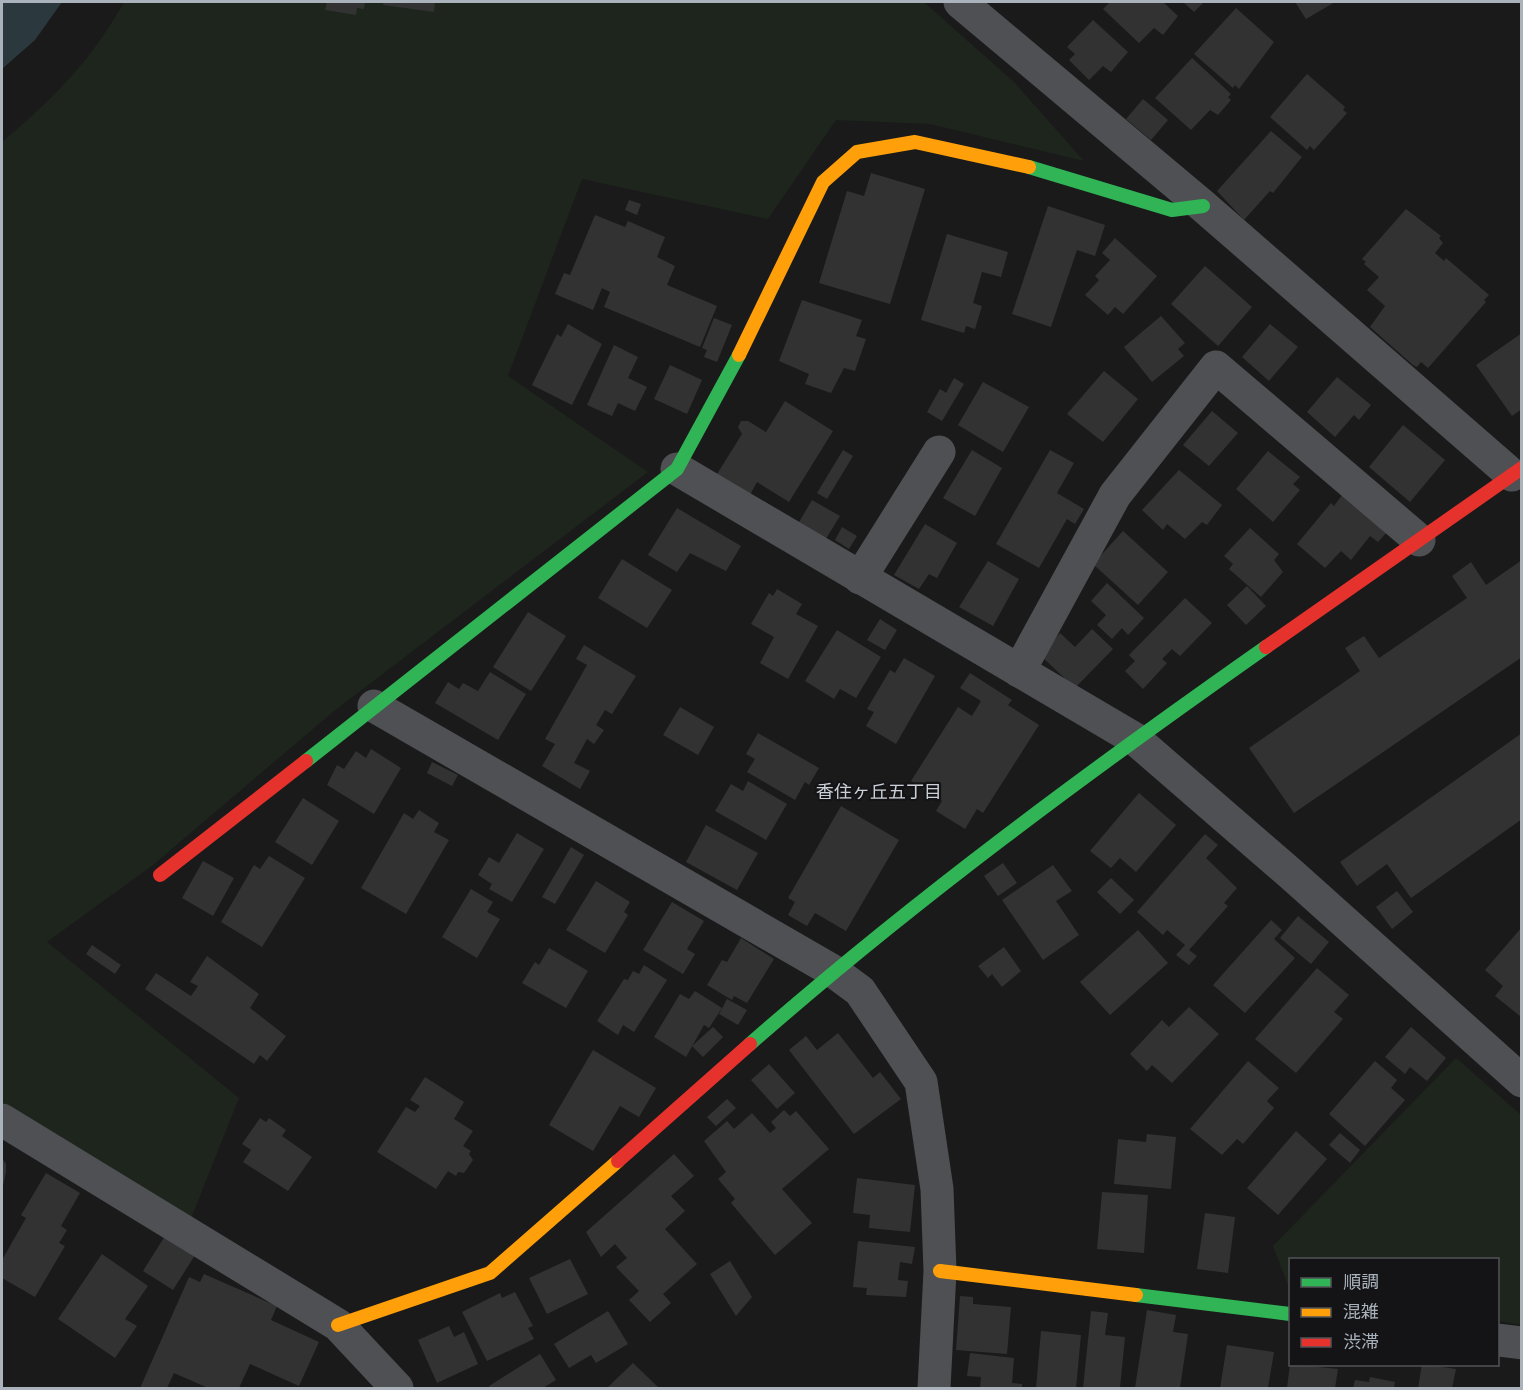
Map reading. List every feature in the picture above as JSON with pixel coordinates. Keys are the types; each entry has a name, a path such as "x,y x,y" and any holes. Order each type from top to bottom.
{"street":[{"path":"338,1325 490,1273 833,971 1135,739 1517,472 960,2"},
{"path":"160,875 677,469 722,390 823,182 857,152 915,142 959,150 1040,170 1172,210 1203,206"},
{"path":"1019,671 1114,495 1216,367 1419,540"},
{"path":"860,578 939,452"},
{"path":"677,469 1135,739 1291,874 1521,1081"},
{"path":"374,706 833,971 860,991 921,1082 937,1189 940,1271 934,1389"},
{"path":"2,1120 338,1325 397,1389"},
{"path":"940,1271 1289,1314"},
{"path":"1499,1340 1521,1343"}],"shaded area":[{"path":"2,2 62,2 35,40 2,69"},
{"path":"124,2 924,2 1015,83 1084,161 930,124 836,120 768,219 582,179 508,376 648,472 334,711 153,865 47,942 239,1098 190,1221 2,1102 2,142 70,78 98,43"},
{"path":"1456,1058 1521,1115 1521,1325 1499,1321 1499,1258 1289,1258 1288,1285 1273,1246"}],"building":[{"path":"327,2 365,2 364,9 357,8 356,15 325,10"},
{"path":"384,2 435,2 434,12 383,5"},
{"path":"1110,2 1163,2 1178,16 1163,35 1154,28 1139,43 1103,9"},
{"path":"1183,2 1204,2 1194,12"},
{"path":"1295,2 1335,2 1306,19"},
{"path":"1236,8 1274,42 1239,89 1235,85 1233,88 1194,54"},
{"path":"1093,20 1128,52 1111,72 1103,66 1089,80 1069,60 1075,54 1067,47"},
{"path":"1192,58 1231,94 1228,97 1231,100 1218,115 1210,110 1191,130 1155,98"},
{"path":"1307,74 1345,107 1343,110 1347,113 1314,150 1310,146 1307,150 1270,117"},
{"path":"1143,99 1168,120 1151,140 1126,119"},
{"path":"1271,131 1302,157 1273,193 1270,191 1244,220 1217,191"},
{"path":"871,173 925,189 890,304 819,283 847,191 864,196"},
{"path":"629,200 641,204 637,215 625,210"},
{"path":"1048,206 1105,225 1095,256 1077,250 1051,327 1012,314"},
{"path":"1406,209 1441,236 1439,238 1443,243 1435,253 1444,261 1446,258 1489,295 1484,300 1486,302 1428,368 1421,362 1417,367 1413,365 1370,327 1385,306 1367,290 1379,277 1364,264 1366,262 1362,259"},
{"path":"595,215 625,227 628,221 665,237 657,257 675,266 667,285 717,306 700,347 604,307 610,292 602,288 593,310 555,294 564,273 570,275"},
{"path":"947,234 1008,252 1001,277 982,272 973,303 982,306 975,329 966,326 964,333 921,320"},
{"path":"1115,238 1157,276 1123,314 1115,307 1108,315 1085,295 1099,280 1095,276 1110,260 1102,253"},
{"path":"1205,266 1252,307 1218,346 1171,304"},
{"path":"802,300 862,320 856,336 866,339 855,371 844,368 831,393 805,384 809,374 779,361"},
{"path":"1161,316 1185,343 1178,349 1184,356 1152,382 1124,347"},
{"path":"714,318 732,325 717,362 704,357 707,350 702,348"},
{"path":"568,324 602,344 572,405 532,385 557,334 561,337"},
{"path":"1270,324 1298,347 1269,381 1242,357"},
{"path":"1522,333 1522,409 1512,416 1476,365"},
{"path":"614,345 638,357 628,378 647,387 635,411 618,403 612,416 587,405"},
{"path":"670,365 702,380 687,414 654,399"},
{"path":"1104,371 1138,399 1103,442 1067,414"},
{"path":"1337,377 1371,405 1359,420 1354,415 1335,437 1307,412"},
{"path":"954,378 964,384 942,421 927,412 940,389 946,393"},
{"path":"983,382 1029,407 1003,452 958,425"},
{"path":"785,401 833,431 789,502 757,482 750,495 717,474 742,434 738,427 741,421 748,421 766,432"},
{"path":"1212,411 1238,433 1209,466 1183,445"},
{"path":"1403,425 1445,460 1410,502 1369,467"},
{"path":"843,450 853,456 827,499 817,493"},
{"path":"972,450 1002,468 975,516 943,498"},
{"path":"1050,450 1074,463 1057,493 1084,509 1075,524 1067,519 1039,568 996,544"},
{"path":"1268,451 1300,477 1293,484 1300,490 1273,522 1236,489"},
{"path":"1179,470 1222,505 1207,525 1202,522 1185,539 1167,524 1163,530 1142,510"},
{"path":"1343,494 1388,531 1378,542 1370,536 1351,560 1341,551 1325,568 1297,544 1331,503 1334,506"},
{"path":"812,500 840,516 822,545 795,529"},
{"path":"677,508 741,546 726,571 690,553 677,572 648,555"},
{"path":"925,524 957,543 937,578 929,574 919,589 894,575"},
{"path":"842,527 857,536 849,549 835,540"},
{"path":"1250,528 1279,554 1274,560 1283,572 1261,597 1229,569 1233,564 1224,556"},
{"path":"1123,531 1168,572 1138,605 1093,564"},
{"path":"622,559 672,590 647,628 598,598"},
{"path":"1522,560 1522,657 1294,813 1249,748 1360,671 1345,648 1364,636 1379,658 1467,598 1452,576 1471,562 1486,585"},
{"path":"988,561 1019,579 993,626 959,607"},
{"path":"1107,583 1144,618 1128,635 1122,628 1112,639 1097,625 1106,615 1091,601"},
{"path":"1247,586 1266,606 1246,625 1227,605"},
{"path":"777,589 802,604 796,614 818,626 788,679 760,663 774,637 751,624 769,593 773,596"},
{"path":"1185,598 1212,623 1180,656 1172,649 1162,659 1167,663 1143,689 1125,671 1135,661 1129,655"},
{"path":"528,612 566,636 531,691 493,667"},
{"path":"880,619 897,630 885,650 867,640"},
{"path":"1092,629 1113,649 1075,688 1040,655 1060,633 1075,647"},
{"path":"837,630 881,657 856,698 840,689 834,699 805,681"},
{"path":"584,645 636,676 612,714 605,710 596,725 604,730 594,744 587,739 574,763 590,771 580,789 542,766 555,744 545,739 587,665 576,659"},
{"path":"904,658 935,676 896,744 866,726 874,712 867,709 890,670 895,673"},
{"path":"490,672 526,694 498,740 435,703 448,682 459,689 463,683 478,691"},
{"path":"970,673 1012,700 1008,705 1039,725 983,813 977,809 965,829 936,811 942,801 911,781 958,707 972,716 981,701 960,688"},
{"path":"680,707 714,727 698,755 663,735"},
{"path":"758,733 819,768 809,785 805,782 795,800 747,772 755,759 746,754"},
{"path":"1522,733 1522,819 1411,898 1387,864 1357,886 1340,862"},
{"path":"371,749 401,768 374,814 327,785 337,765 344,769 356,751 366,758"},
{"path":"432,762 458,775 452,786 427,773"},
{"path":"748,781 787,804 766,840 715,811 731,784 743,791"},
{"path":"1139,793 1176,825 1136,872 1120,858 1111,868 1090,851"},
{"path":"303,798 339,821 312,865 275,842"},
{"path":"841,806 899,840 846,931 815,913 807,926 788,915 795,902 788,898"},
{"path":"419,810 439,823 434,832 449,840 406,914 361,888 404,813 413,819"},
{"path":"706,825 758,853 737,890 686,862"},
{"path":"517,833 544,849 512,902 489,889 492,884 478,875 489,857 499,863"},
{"path":"1205,834 1218,845 1206,858 1237,888 1224,903 1228,906 1189,950 1197,956 1189,965 1176,955 1185,945 1167,930 1163,935 1137,912"},
{"path":"571,847 584,855 555,904 542,897"},
{"path":"269,856 305,878 262,947 221,922 254,865 260,869"},
{"path":"203,861 234,878 213,916 182,898"},
{"path":"1003,863 1017,883 998,896 984,876"},
{"path":"1053,865 1072,891 1056,901 1079,935 1043,960 1002,900"},
{"path":"1111,878 1134,900 1120,914 1097,892"},
{"path":"596,881 630,902 624,912 628,915 605,953 566,930"},
{"path":"471,889 493,902 487,912 500,919 477,958 442,937"},
{"path":"1397,891 1413,912 1392,929 1376,907"},
{"path":"672,902 704,921 687,949 695,954 683,974 643,950"},
{"path":"1298,916 1329,942 1311,964 1280,938"},
{"path":"1271,920 1282,930 1274,939 1295,958 1245,1013 1213,985"},
{"path":"1522,927 1522,1014 1520,1016 1495,996 1503,986 1485,970"},
{"path":"1138,930 1168,963 1110,1015 1080,982"},
{"path":"741,938 774,959 747,1003 734,996 732,1000 707,985 722,960 727,962"},
{"path":"92,945 121,965 115,974 86,954"},
{"path":"1004,947 1021,971 1002,987 992,974 988,978 978,966"},
{"path":"549,948 588,971 566,1008 522,983 535,962 539,965"},
{"path":"207,956 259,994 250,1008 286,1036 267,1061 260,1055 254,1064 145,989 156,973 191,996 198,986 190,982"},
{"path":"644,965 667,980 634,1032 623,1025 618,1035 597,1021 624,979 628,980 633,971 639,974"},
{"path":"1317,968 1349,995 1334,1012 1343,1019 1296,1073 1255,1039"},
{"path":"695,991 722,1008 709,1028 704,1025 686,1057 654,1037 680,994 689,999"},
{"path":"727,999 747,1010 738,1025 719,1014"},
{"path":"1189,1007 1219,1034 1172,1083 1152,1065 1147,1071 1130,1054 1162,1020 1169,1027"},
{"path":"713,1027 723,1037 703,1057 692,1046"},
{"path":"1411,1027 1446,1058 1427,1081 1410,1067 1405,1074 1385,1057"},
{"path":"838,1033 873,1078 880,1072 901,1099 854,1134 789,1050 806,1036 817,1050"},
{"path":"593,1050 656,1088 639,1117 620,1106 593,1151 549,1125"},
{"path":"1248,1061 1279,1088 1267,1101 1274,1108 1243,1144 1237,1139 1222,1155 1190,1129"},
{"path":"1375,1061 1397,1080 1391,1088 1405,1100 1365,1146 1329,1114"},
{"path":"769,1064 795,1093 777,1109 751,1080"},
{"path":"425,1077 464,1102 454,1119 473,1131 463,1146 471,1151 469,1154 473,1160 464,1173 458,1172 456,1176 448,1171 436,1189 377,1152 406,1107 415,1112 420,1106 410,1100"},
{"path":"727,1099 736,1108 716,1126 707,1117"},
{"path":"784,1110 790,1116 796,1111 829,1149 782,1189 812,1223 775,1255 731,1203 735,1199 718,1179 726,1172 704,1141 727,1121 734,1129 752,1113 770,1133 776,1128 771,1122"},
{"path":"260,1118 266,1122 269,1118 286,1130 282,1136 312,1157 288,1191 243,1162 251,1150 242,1144"},
{"path":"1296,1131 1327,1159 1278,1215 1247,1188"},
{"path":"1340,1133 1360,1150 1350,1163 1329,1145"},
{"path":"1147,1134 1176,1137 1171,1189 1114,1184 1118,1139 1146,1142"},
{"path":"674,1154 694,1176 671,1196 685,1211 665,1229 697,1264 663,1294 671,1303 650,1322 629,1300 639,1291 616,1267 627,1258 615,1244 601,1257 586,1232"},
{"path":"2,1158 6,1164 6,1172 2,1190"},
{"path":"46,1173 80,1193 61,1226 67,1230 59,1243 65,1246 35,1297 2,1278 2,1260 26,1218 21,1215"},
{"path":"857,1178 915,1185 910,1232 869,1228 870,1215 853,1213"},
{"path":"1102,1192 1148,1195 1144,1253 1097,1249"},
{"path":"1205,1213 1235,1217 1228,1273 1197,1269"},
{"path":"165,1236 195,1255 173,1290 143,1271"},
{"path":"858,1241 915,1247 912,1264 900,1262 898,1280 908,1281 906,1297 866,1295 867,1288 853,1287"},
{"path":"102,1254 148,1286 125,1319 137,1326 115,1358 58,1319"},
{"path":"570,1259 588,1294 547,1314 529,1278"},
{"path":"730,1261 752,1297 736,1316 710,1274"},
{"path":"204,1274 277,1306 271,1320 319,1342 299,1386 250,1364 239,1388 208,1388 174,1373 167,1388 140,1388 189,1277 200,1282"},
{"path":"515,1292 533,1326 528,1328 534,1339 487,1361 462,1312 500,1293 502,1298"},
{"path":"960,1296 973,1297 973,1304 1011,1307 1007,1354 956,1350"},
{"path":"1147,1310 1176,1315 1173,1332 1188,1334 1180,1388 1135,1388"},
{"path":"608,1311 628,1344 596,1363 591,1355 569,1368 554,1344"},
{"path":"1091,1311 1108,1313 1105,1335 1125,1337 1120,1388 1083,1388"},
{"path":"449,1326 454,1337 464,1332 478,1364 437,1383 418,1340"},
{"path":"1041,1331 1081,1335 1076,1388 1036,1388"},
{"path":"1227,1345 1274,1352 1268,1388 1220,1388"},
{"path":"970,1353 1014,1358 1012,1383 1022,1384 1022,1388 980,1388 981,1377 967,1376"},
{"path":"540,1354 556,1380 543,1388 490,1388 489,1386"},
{"path":"633,1363 659,1388 607,1388"},
{"path":"1290,1366 1338,1369 1335,1388 1287,1388"},
{"path":"1422,1366 1456,1369 1452,1388 1418,1388"},
{"path":"1370,1377 1395,1382 1394,1388 1353,1388 1355,1380 1369,1382"}],"traffic: fast":[{"path":"1029,167 1172,210 1203,206"},
{"path":"306,761 677,469 739,355"},
{"path":"750,1044 874,939 1002,839 1266,647"},
{"path":"1136,1295 1289,1314"}],"traffic: slow":[{"path":"739,355 823,182 857,152 915,142 1029,167"},
{"path":"338,1325 490,1273 618,1161"},
{"path":"940,1271 1136,1295"}],"traffic: jam":[{"path":"1266,647 1522,468"},
{"path":"160,875 306,761"},
{"path":"618,1161 750,1044"}],"district":[{"name":"香住ヶ丘五丁目","path":"879,791"}]}
